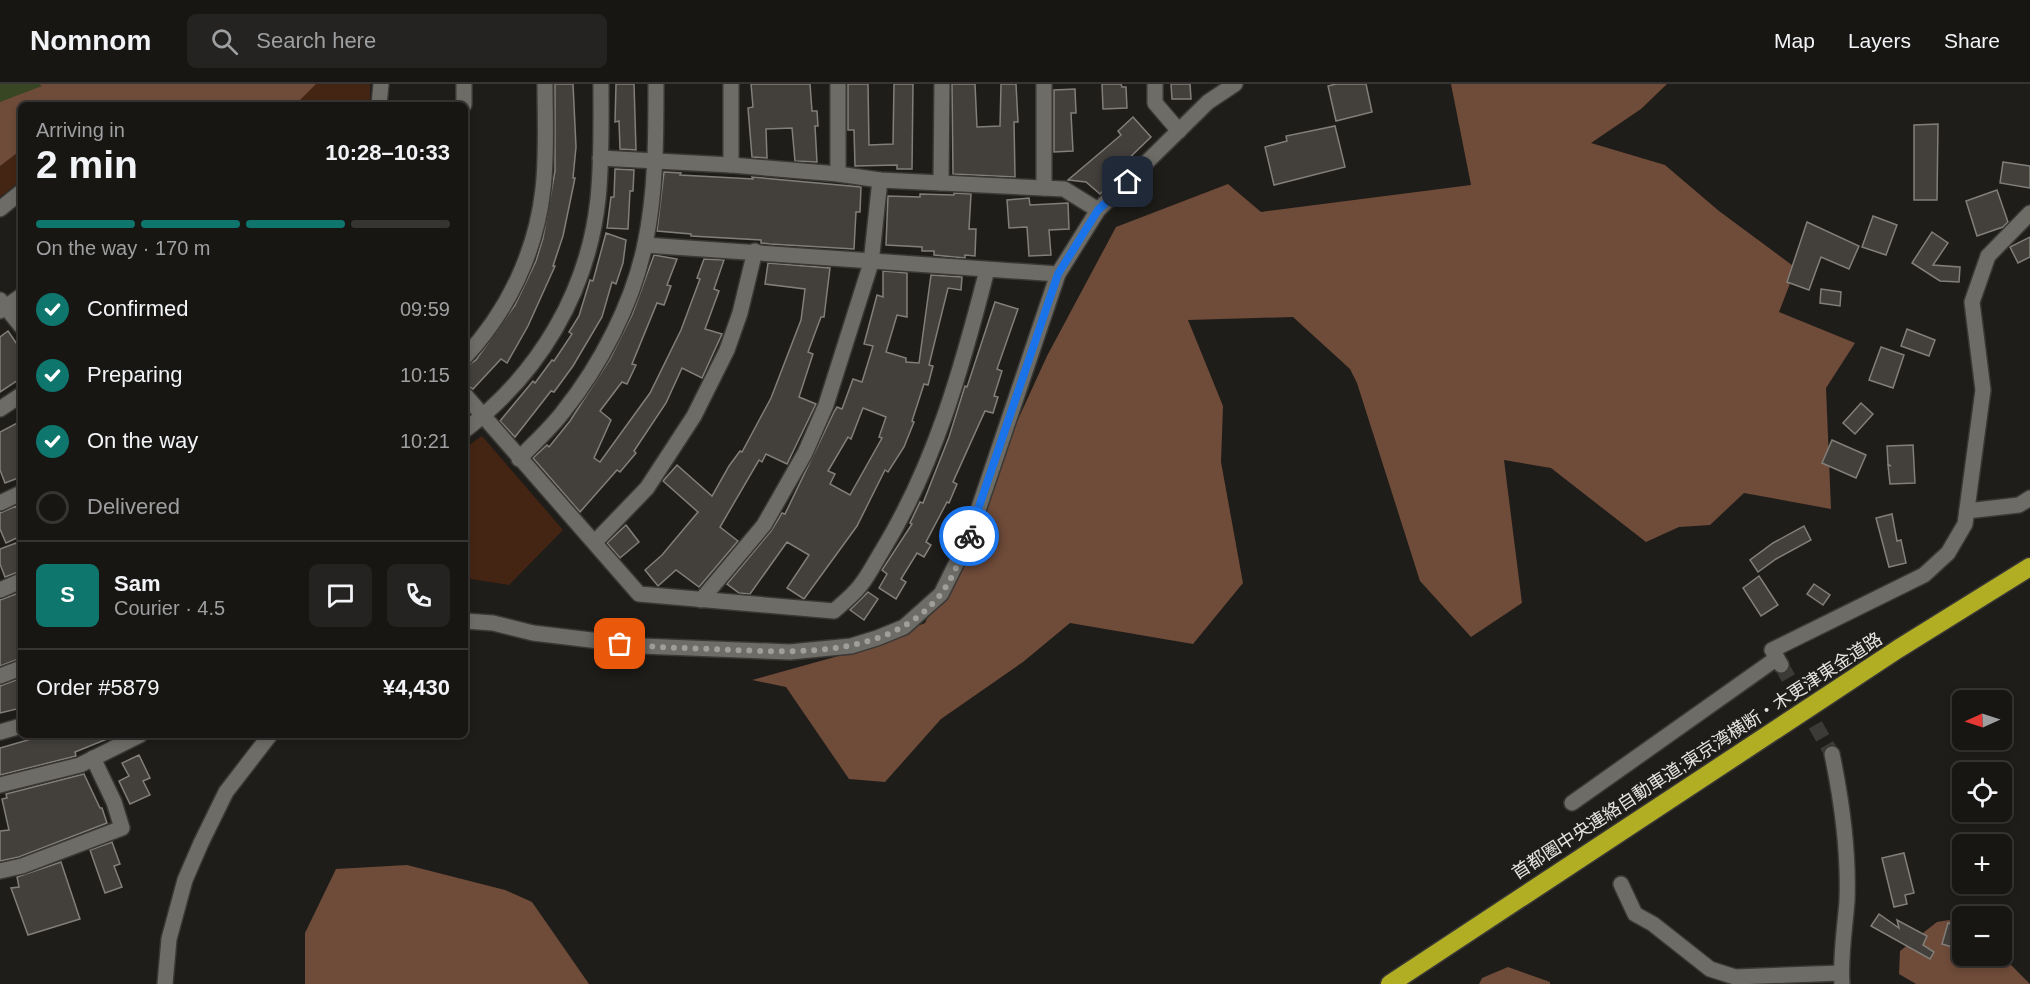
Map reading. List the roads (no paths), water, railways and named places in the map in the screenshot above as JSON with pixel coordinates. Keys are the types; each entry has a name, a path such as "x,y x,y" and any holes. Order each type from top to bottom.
{"highway":[{"name":"首都圏中央連絡自動車道;東京湾横断・木更津東金道路","path":"1390,984 1850,680 2030,567"}],"street":[{"path":"379,102 381,84"},
{"path":"464,84 464,102"},
{"path":"468,354 482,338 505,303 522,271 536,231 543,189 545,84"},
{"path":"468,428 523,377 564,315 576,289 591,243 598,199 601,84"},
{"path":"519,459 562,414 608,345 626,304 645,245 656,162 656,84"},
{"path":"731,84 731,165"},
{"path":"838,84 838,174"},
{"path":"941,183 942,84"},
{"path":"1044,84 1044,188"},
{"path":"1155,84 1155,102 1179,131"},
{"path":"468,621 493,622 533,633 641,646 790,652 851,646 904,627 941,594 968,540 1058,274 1098,210 1208,102 1235,84"},
{"path":"600,158 731,165 880,180 1064,189 1098,210"},
{"path":"701,600 764,525 805,453 833,385 871,263 880,180"},
{"path":"0,209 18,194"},
{"path":"1572,803 1779,662 1772,650 1924,575 1948,553 1965,524 1983,390 1972,302 1988,256 2030,213"},
{"path":"645,245 755,251 871,263 1058,274"},
{"path":"595,542 647,488 694,416 727,350 740,313 755,251"},
{"path":"468,398 639,594 834,611 860,586 897,526 941,428 963,364 987,270"},
{"path":"18,298 2,306 18,324"},
{"path":"0,409 18,397"},
{"path":"0,502 18,494"},
{"path":"1967,511 2019,505 2030,498"},
{"path":"0,590 18,582"},
{"path":"0,676 18,669"},
{"path":"0,732 18,727"},
{"path":"0,785 80,765 134,738"},
{"path":"165,984 170,939 189,871 226,792 268,738"},
{"path":"1621,884 1635,914 1653,924 1710,969 1736,977 1842,979 1847,899 1845,847 1843,806 1832,754"},
{"path":"0,871 22,866 122,828 114,802 93,758"}],"tunnel":[{"path":"1781,665 1832,754"}]}
